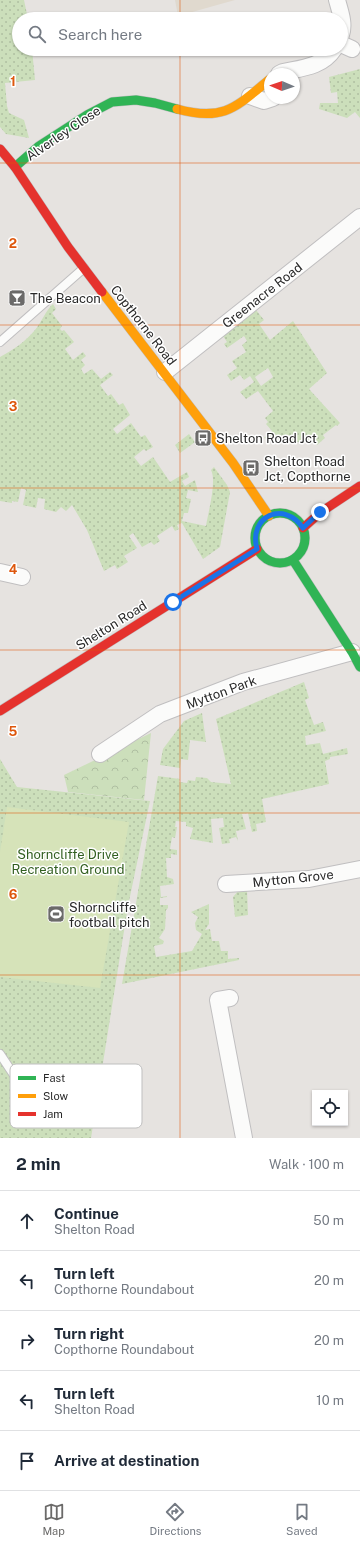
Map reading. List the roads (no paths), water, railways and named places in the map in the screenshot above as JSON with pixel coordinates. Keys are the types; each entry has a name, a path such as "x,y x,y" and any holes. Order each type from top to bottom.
{"main road":[{"name":"Alverley Close","path":"15,167 39,146 87,115 112,102 136,100 155,103 195,114 217,114 238,105 264,84"},
{"name":"Copthorne Road","path":"0,149 15,167 68,247 165,372 233,463 269,516"},
{"path":"303,528 320,512 360,486"},
{"path":"276,514 292,516 303,528 305,542 299,555 293,560 285,563 273,562 262,556 257,549 255,536 256,530 259,524 269,516 276,514"},
{"name":"Shelton Road","path":"0,711 257,549"},
{"path":"293,560 360,667"}],"street":[{"path":"337,0 340,12"},
{"path":"300,69 313,66 330,56"},
{"path":"250,96 264,102"},
{"name":"Greenacre Road","path":"165,372 360,217"},
{"path":"0,572 22,577"},
{"name":"Mytton Park","path":"100,754 160,714 243,682 352,652"},
{"name":"Mytton Grove","path":"226,884 309,879 360,869"},
{"path":"218,1000 244,1138"}],"lane":[{"path":"0,342 84,268"},
{"path":"0,1054 10,1069"}],"place":[{"name":"The Beacon","path":"17,298"},
{"name":"Shelton Road Jct","path":"203,438"},
{"name":"Shelton Road Jct, Copthorne","path":"251,468"},
{"name":"Shorncliffe football pitch","path":"56,914"}],"park label":[{"name":"Shorncliffe Drive Recreation Ground","path":"68,862"}]}
